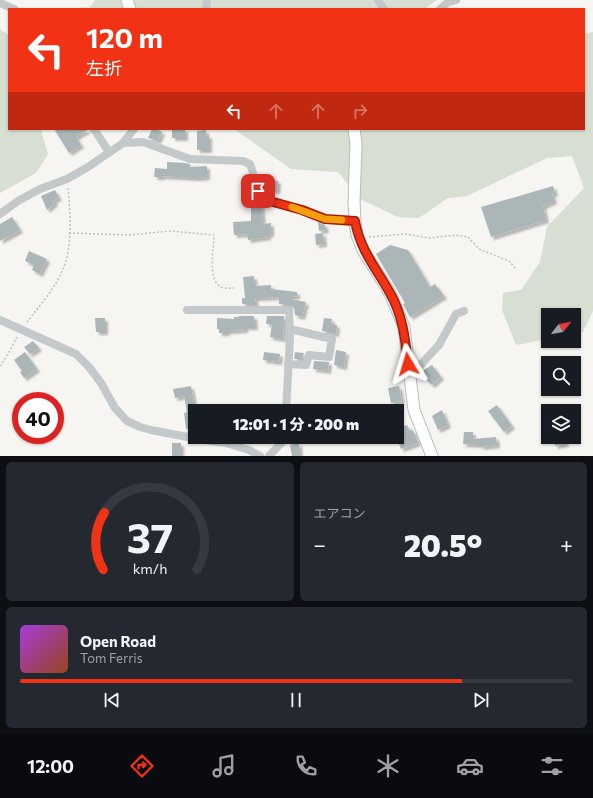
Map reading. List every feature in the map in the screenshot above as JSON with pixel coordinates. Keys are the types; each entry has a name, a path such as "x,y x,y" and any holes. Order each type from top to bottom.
{"street":[{"path":"441,8 448,2 456,0"},
{"path":"0,3 12,8"},
{"path":"95,130 109,152"},
{"path":"0,214 40,189 67,179 88,167 123,143 133,130"},
{"path":"354,130 356,144 354,201 357,234 363,250 390,293 404,327 414,410 432,456"},
{"path":"123,143 143,142 190,160 243,161 250,164 258,191 266,200 302,210 325,219 355,221"},
{"path":"187,310 289,310 290,329 286,404"},
{"path":"410,376 439,345 456,314 464,311"},
{"path":"0,320 76,354 90,367 115,408 127,421 151,430 226,443 249,450 260,456"},
{"path":"288,364 306,365 309,355 329,357 332,339 290,329"},
{"path":"269,456 280,444"}],"path":[{"path":"0,366 21,330 54,286 64,268 69,233 70,212 67,179"},
{"path":"69,233 129,235 170,231 214,235 212,270 215,281 222,287 234,288"},
{"path":"357,234 368,237 405,234 430,238 456,235 468,237 479,249 509,261 516,269"}],"shaded area":[{"path":"95,0 437,0 425,8 90,8"},
{"path":"0,29 8,34 8,130 42,130 48,154 36,173 0,193"},
{"path":"593,32 593,311 583,332 581,332 581,308 541,308 541,340 516,345 502,310 503,293 521,290 540,262 547,227 584,188 572,156 547,158 467,196 448,198 419,218 398,217 360,199 338,172 291,169 235,130 585,130 585,34"}],"building":[{"path":"55,130 87,130 76,137 81,145 69,153"},
{"path":"152,130 158,130 162,132 158,141 148,138"},
{"path":"172,130 185,130 185,138 172,138"},
{"path":"206,130 206,136 209,135 209,150 197,150 197,131"},
{"path":"167,162 190,164 190,167 207,166 207,177 154,177 155,168 167,169"},
{"path":"269,179 278,181 277,191 267,189"},
{"path":"553,186 555,193 552,194 554,201 543,206 546,220 491,237 481,207"},
{"path":"55,190 59,198 54,200 55,203 47,210 41,196"},
{"path":"261,202 263,224 271,223 271,234 268,234 268,237 248,240 247,234 234,235 233,222 251,221 251,203"},
{"path":"12,217 20,230 0,241 0,224"},
{"path":"318,222 325,225 326,230 319,231"},
{"path":"323,233 324,244 316,245 315,234"},
{"path":"390,245 408,250 430,287 435,284 444,296 410,317 403,304 405,303 376,254"},
{"path":"29,251 47,259 40,274 32,270 34,265 25,261"},
{"path":"254,276 255,286 271,285 271,289 297,292 297,296 291,297 291,299 306,302 302,317 295,315 294,307 291,305 279,304 279,297 255,298 256,304 242,304 242,298 245,298 243,277"},
{"path":"254,316 255,327 245,327 245,330 219,333 219,329 217,329 217,318 234,319 234,317"},
{"path":"267,316 284,316 283,339 270,337 272,324 266,324"},
{"path":"95,318 105,318 105,332 96,332"},
{"path":"324,318 332,319 331,324 337,325 336,334 322,331"},
{"path":"33,341 39,348 30,354 24,347"},
{"path":"336,350 346,352 344,367 334,365"},
{"path":"25,352 37,369 24,378 20,372 22,371 14,360"},
{"path":"264,352 280,354 279,362 263,360"},
{"path":"295,352 304,353 302,359 294,359"},
{"path":"314,361 329,362 328,371 313,369"},
{"path":"432,365 441,377 432,385 423,377 424,370"},
{"path":"191,386 194,403 188,404 188,429 186,429 184,413 187,412 184,396 175,398 173,389"},
{"path":"399,386 402,401 391,403 388,388"},
{"path":"497,405 512,426 504,432 488,411"},
{"path":"442,410 448,425 438,430 432,416"},
{"path":"407,425 410,431 413,430 418,443 401,449 399,444 404,444 404,426"},
{"path":"464,432 473,432 473,439 496,437 497,445 481,447 481,445 463,444"},
{"path":"172,443 181,443 181,456 172,456"},
{"path":"299,444 300,456 292,456 290,445"},
{"path":"555,444 566,444 555,446"}],"slow traffic":[{"path":"292,207 325,219 342,220"}],"route":[{"path":"258,191 266,200 302,210 325,219 355,221 357,234 363,250 390,293 404,327 408,364"}]}
